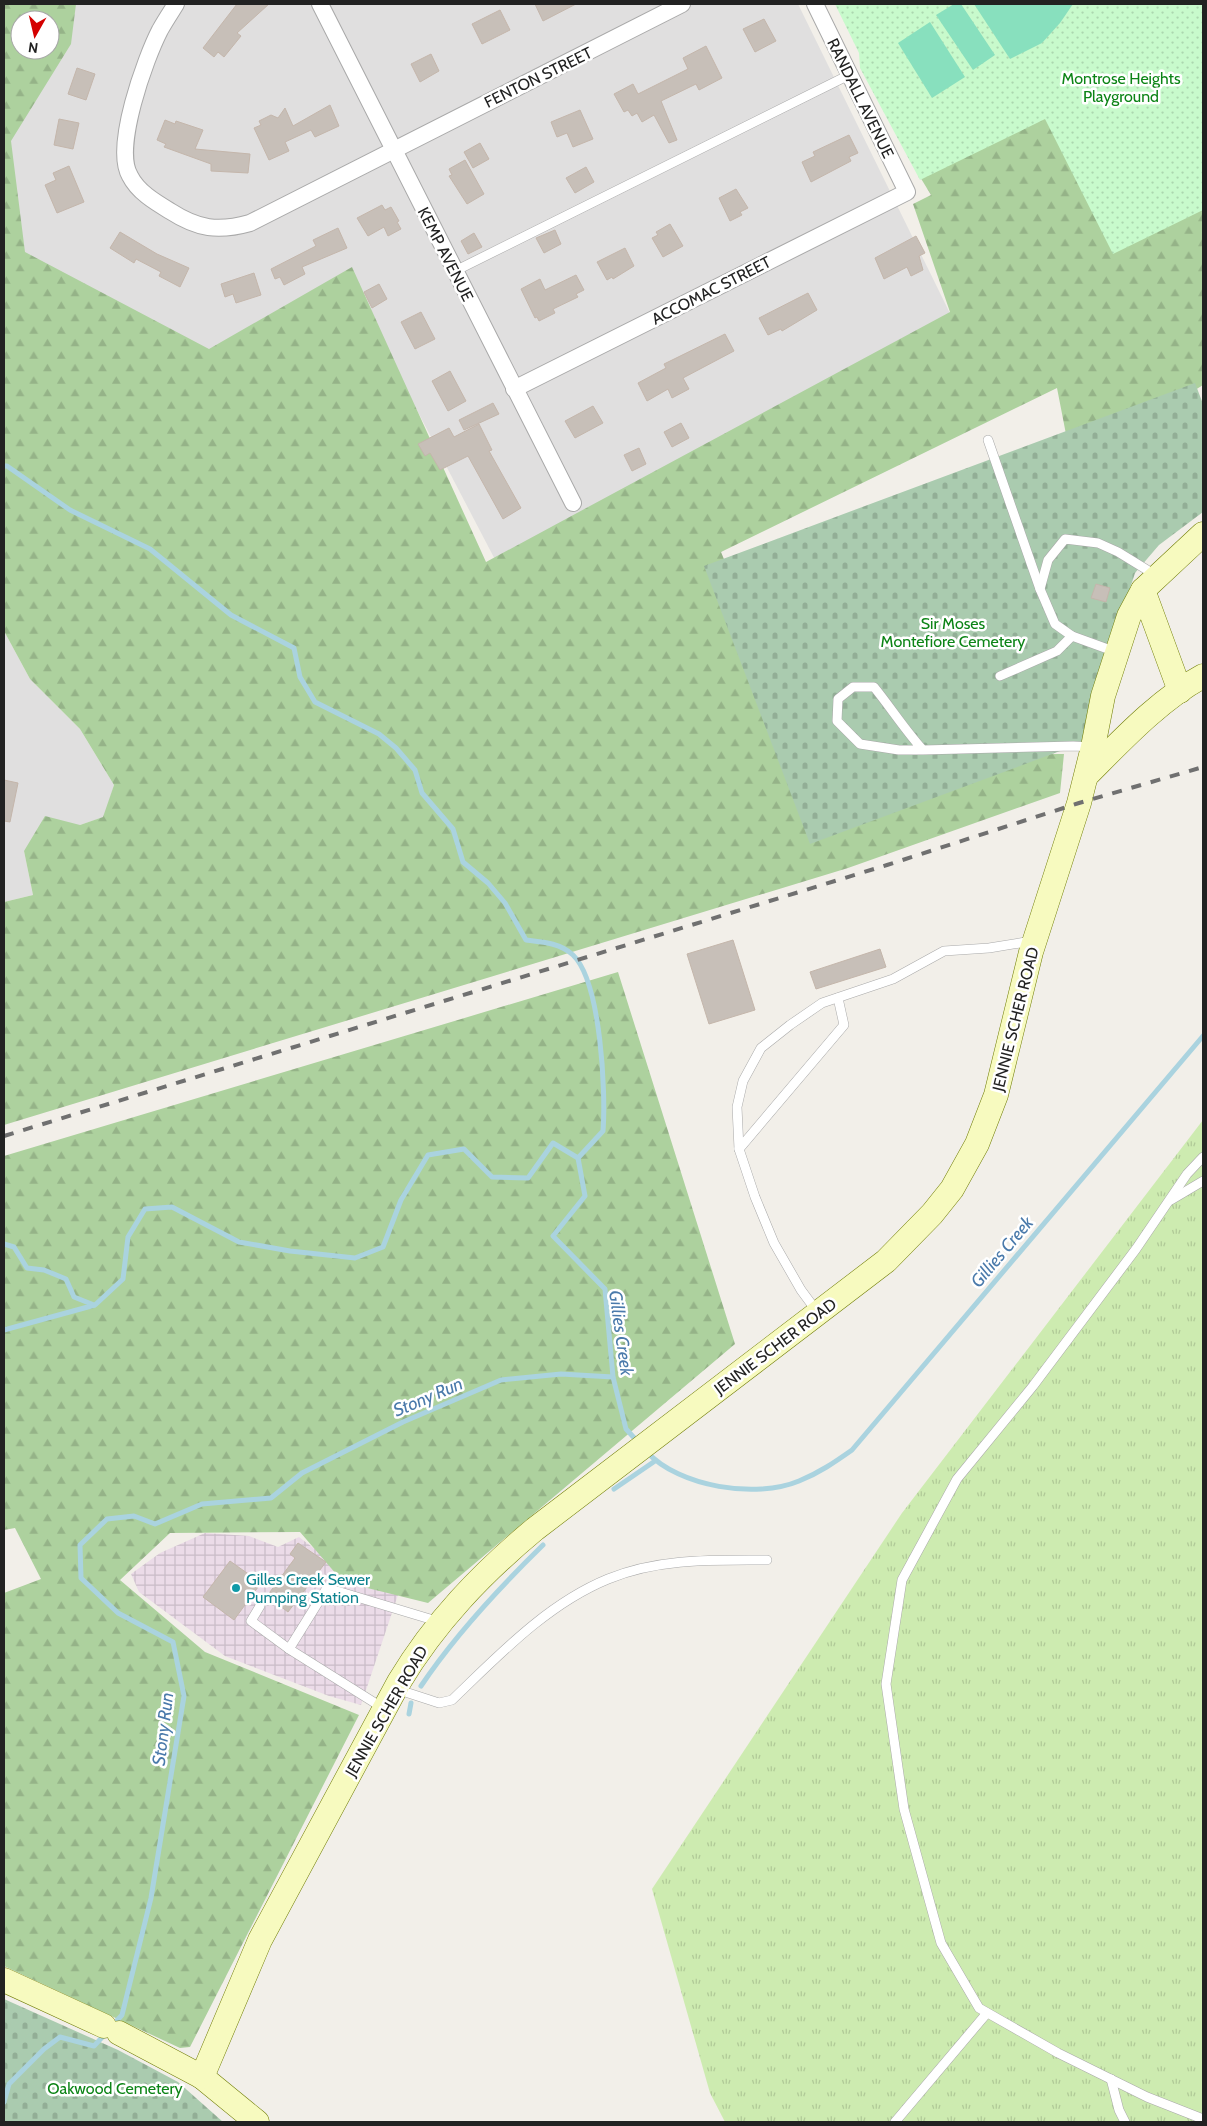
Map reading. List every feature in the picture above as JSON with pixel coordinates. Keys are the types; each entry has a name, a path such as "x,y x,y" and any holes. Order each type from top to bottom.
{"street":[{"name":"FENTON STREET","path":"176,4 158,35 141,79 130,116 124,156 129,176 152,199 180,217 211,228 230,228 250,223 682,4"},
{"name":"KEMP AVENUE","path":"320,4 573,503"},
{"name":"RANDALL AVENUE","path":"815,4 907,192"},
{"name":"ACCOMAC STREET","path":"514,389 907,192"},
{"name":"JENNIE SCHER ROAD","path":"202,2077 260,1940 390,1699 418,1651 440,1622 497,1560 886,1260 913,1235 942,1202 966,1166 978,1144 996,1095 1034,941 1086,776 1103,696 1129,616 1151,583 1203,534"},
{"path":"1151,583 1180,692"},
{"path":"1086,776 1131,731 1203,676"},
{"path":"4,1980 112,2030 202,2077 257,2122"}],"lane":[{"path":"455,271 850,75"},
{"path":"988,440 1040,589 1055,624 1072,636 1117,652"},
{"path":"1040,589 1048,560 1064,538 1098,543 1118,552 1151,583"},
{"path":"1000,676 1057,651 1072,636"},
{"path":"923,750 904,729 890,706 874,687 853,687 838,699 837,721 860,744 899,750 923,750 1074,746 1093,747"},
{"path":"818,1314 801,1290 774,1243 755,1197 740,1149 736,1108 743,1080 761,1048 790,1024 822,1003 893,979 944,951 989,948 1034,941"},
{"path":"740,1149 844,1025 838,998"},
{"path":"1203,1157 1187,1174 1136,1249 1033,1386 957,1479 902,1580 886,1684 904,1809 941,1943 979,2008 1058,2053 1147,2097 1203,2119"},
{"path":"1168,1202 1203,1181"},
{"path":"260,1606 251,1621 289,1650 390,1699 439,1703 452,1700 514,1641 557,1608 609,1578 650,1567 701,1560 767,1560"},
{"path":"289,1650 327,1588 440,1622"},
{"path":"895,2122 987,2013"},
{"path":"1111,2079 1119,2110 1125,2122"}],"shaded area":[{"path":"4,4 798,4 968,350 512,592 361,303 206,377 4,261"},
{"path":"4,631 30,679 80,729 114,785 104,817 80,825 24,851 33,895 4,902"},
{"path":"205,1533 249,1536 278,1547 299,1537 357,1581 398,1595 361,1705 329,1696 225,1656 139,1592 131,1574 160,1553"}],"green space":[{"path":"4,4 76,4 71,44 11,141 25,252 209,349 352,267 486,562 950,312 913,204 931,195 914,167 1012,101 1203,178 1203,385 1118,439 1079,501 1057,388 721,552 764,656 841,755 1064,754 1060,793 848,868 4,1125 4,902 33,895 24,851 45,816 80,825 103,817 114,785 80,729 30,679 4,631"},
{"name":"Montrose Heights Playground","path":"835,4 1203,4 1203,210 1113,254 1045,119 920,180 860,68 859,53"},
{"path":"954,4 961,4 995,55 973,70 936,15"},
{"path":"974,4 1073,4 1060,23 1042,43 1010,59"},
{"path":"930,22 965,77 932,98 898,43"},
{"name":"Sir Moses Montefiore Cemetery","path":"1195,383 1203,404 1203,512 1159,545 1135,573 1110,650 1087,741 810,844 704,566"},
{"path":"618,972 735,1344 428,1603 343,1582 300,1532 170,1533 120,1580 205,1652 359,1715 190,2047 180,2048 4,1966 4,1593 41,1579 15,1528 4,1530 4,1156"},
{"path":"1203,1120 1203,2122 725,2122 710,2093 652,1889 902,1513"},
{"name":"Oakwood Cemetery","path":"4,1999 118,2050 178,2082 223,2122 4,2122"}],"building":[{"path":"237,4 269,4 237,33 241,36 224,57 218,52 214,57 203,48"},
{"path":"535,4 576,4 543,21"},
{"path":"500,10 510,30 482,44 472,24"},
{"path":"764,19 776,41 755,52 743,29"},
{"path":"706,46 722,78 699,90 696,84 661,101 677,140 669,143 654,115 642,122 637,113 632,116 628,110 624,112 614,94 633,84 638,94 688,69 683,58"},
{"path":"431,54 439,71 420,82 411,64"},
{"path":"77,68 95,74 86,100 68,94"},
{"path":"330,105 339,126 315,137 311,130 285,142 289,151 269,160 254,128 261,125 259,121 271,115 278,118 285,108 293,126"},
{"path":"580,110 593,139 573,147 567,133 557,137 551,122"},
{"path":"59,119 79,123 73,149 54,145"},
{"path":"165,120 175,124 176,121 203,130 195,149 250,154 248,173 211,171 211,164 164,147 166,144 157,140"},
{"path":"849,135 858,153 849,157 851,161 811,182 802,162 815,156 813,152"},
{"path":"480,143 489,159 473,168 464,152"},
{"path":"465,160 484,194 467,204 449,176 452,175 449,169"},
{"path":"69,166 84,202 57,213 45,185 56,180 53,173"},
{"path":"586,167 594,182 575,193 566,178"},
{"path":"736,189 748,208 740,212 742,215 730,221 719,198"},
{"path":"382,205 385,210 391,207 401,229 388,236 384,227 368,236 357,218"},
{"path":"670,224 683,246 663,257 652,238 658,235 656,232"},
{"path":"338,228 347,248 302,267 305,274 284,285 280,277 275,279 271,269 316,246 313,240"},
{"path":"555,230 561,244 544,253 536,238"},
{"path":"120,232 157,254 189,268 180,287 159,276 161,272 136,259 134,263 110,248"},
{"path":"474,233 482,247 468,254 461,241"},
{"path":"916,236 925,253 919,256 923,270 911,276 907,267 884,279 875,258"},
{"path":"625,248 634,266 613,279 612,277 607,280 597,262"},
{"path":"254,273 261,295 236,303 233,294 225,297 221,284"},
{"path":"576,275 584,290 576,294 578,297 553,309 555,313 539,321 537,317 535,318 521,289 540,279 545,290"},
{"path":"379,284 387,299 372,308 364,292"},
{"path":"808,293 817,310 782,331 781,329 768,335 759,318"},
{"path":"421,312 435,339 415,349 401,322"},
{"path":"725,334 734,351 683,378 689,389 672,398 668,389 647,401 638,383 666,368 664,364"},
{"path":"450,371 466,401 448,411 432,381"},
{"path":"493,403 499,414 464,430 459,420"},
{"path":"593,406 603,423 575,438 565,421"},
{"path":"681,423 689,438 672,447 664,432"},
{"path":"479,424 492,450 489,451 521,508 503,519 468,456 440,470 430,453 425,456 418,444 449,428 454,437"},
{"path":"639,448 646,464 632,471 624,455"},
{"path":"1096,584 1110,588 1106,602 1091,598"},
{"path":"4,780 18,783 10,822 4,821"},
{"path":"733,940 755,1010 709,1024 687,954"},
{"path":"880,949 886,967 816,989 810,972"},
{"path":"298,1543 326,1562 288,1612 267,1596 295,1558 290,1554"},
{"name":"Gilles Creek Sewer Pumping Station","path":"230,1561 261,1583 234,1620 203,1597"}],"waterway":[{"path":"4,466 7,466 70,510 150,549 231,615 294,648 300,677 315,702 379,734 396,748 415,770 422,793 453,829 463,862 488,883 505,903 526,940 545,942 563,948 573,955 582,969 590,989 596,1013 604,1091 603,1131 578,1158"},
{"name":"Gillies Creek","path":"647,1452 661,1464 678,1474 698,1481 740,1489 762,1489 781,1486 806,1478 827,1467 852,1450 1203,1036"},
{"name":"Gillies Creek","path":"4,1330 95,1305 123,1279 128,1237 145,1209 172,1207 239,1242 290,1251 355,1258 383,1247 401,1200 428,1155 464,1149 492,1177 528,1178 553,1143 578,1158 585,1196 553,1236 605,1289 613,1377 626,1429 638,1442"},
{"path":"4,1244 14,1247 27,1268 44,1270 66,1279 74,1297 94,1305"},
{"name":"Stony Run","path":"111,2027 122,2015 151,1898 184,1696 173,1642 118,1613 81,1578 80,1545 107,1519 134,1516 155,1524 202,1504 271,1498 302,1473 403,1422 501,1380 561,1374 613,1377"},
{"path":"614,1489 655,1461"},
{"path":"421,1686 478,1612 543,1545"},
{"path":"409,1714 411,1703"},
{"name":"Stony Run","path":"4,2102 9,2084 44,2049 60,2037 94,2046 106,2033"}],"railway":[{"path":"4,1136 887,865 1079,803 1203,767"}],"place":[{"name":"Gilles Creek Sewer Pumping Station","path":"236,1588"}]}
